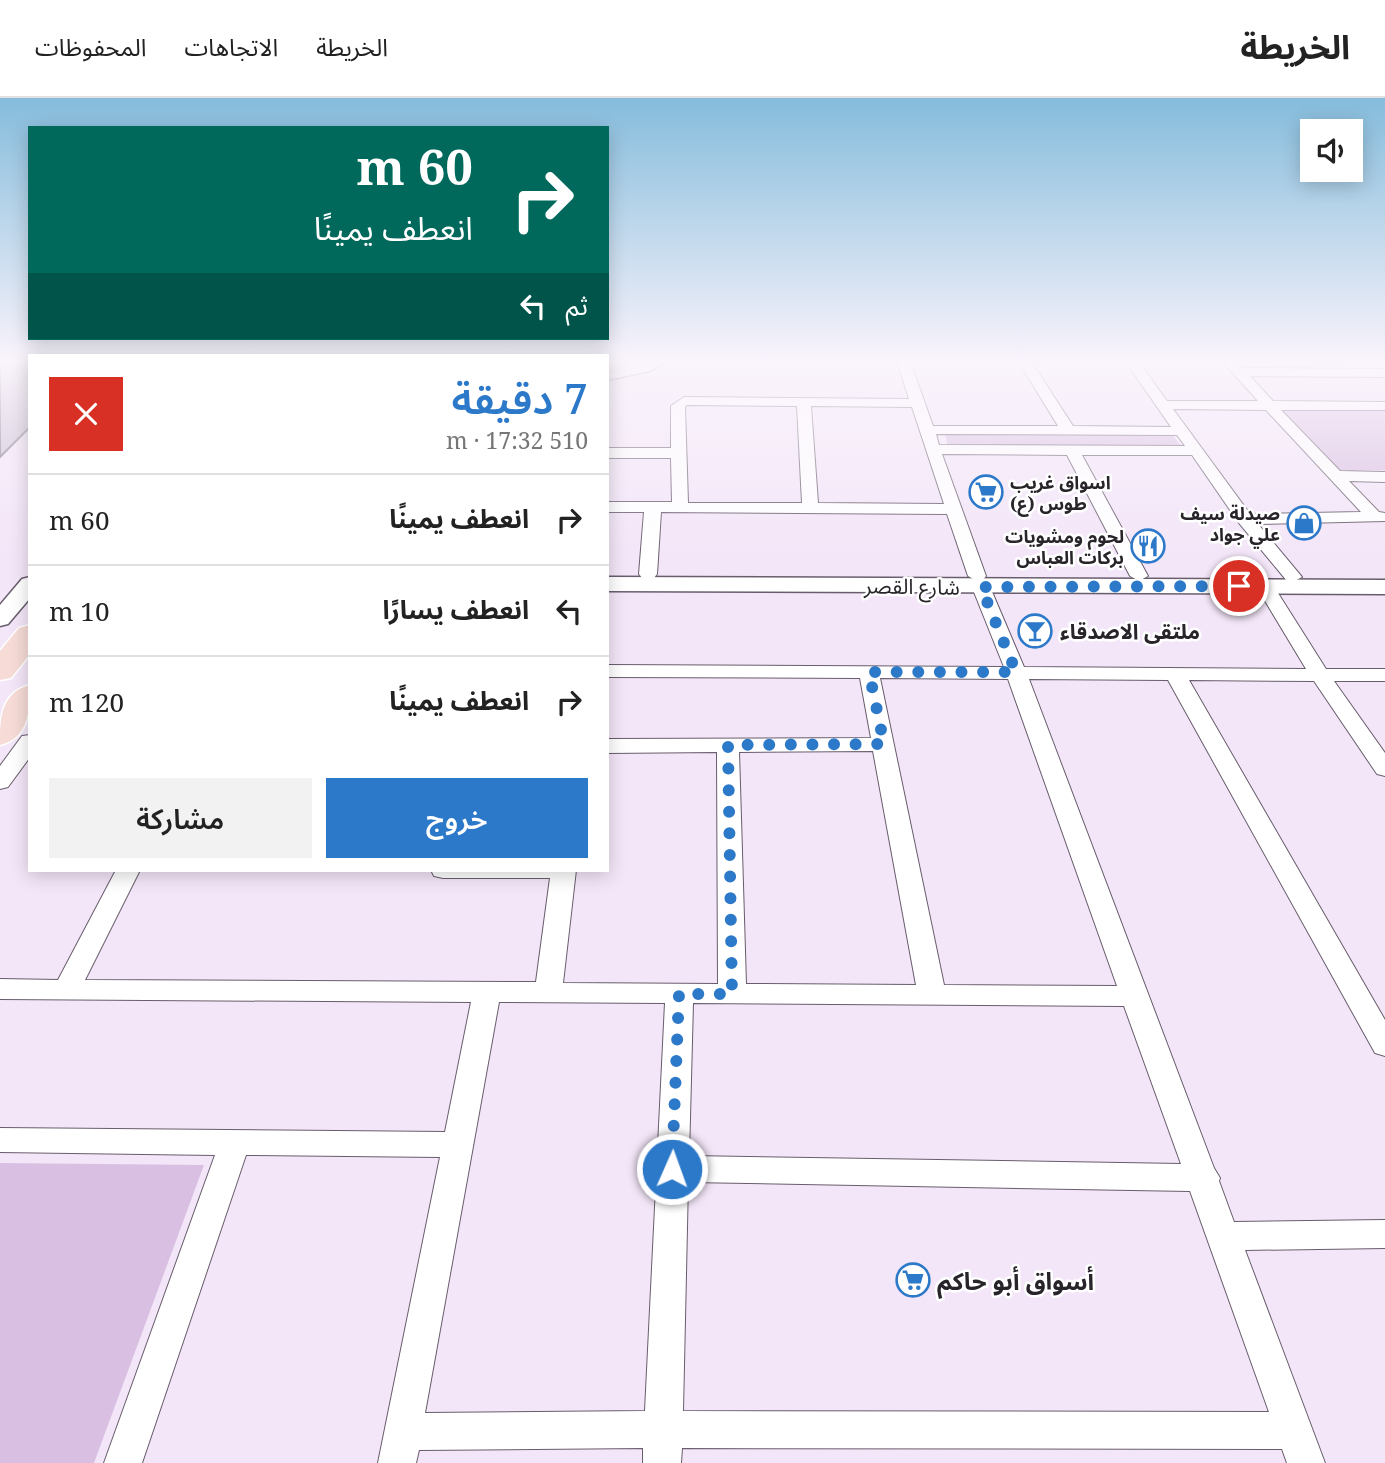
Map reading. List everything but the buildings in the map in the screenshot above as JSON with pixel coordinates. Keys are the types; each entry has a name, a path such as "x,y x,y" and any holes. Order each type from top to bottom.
{"main road":[{"path":"0,671 28,636"},
{"path":"0,735 28,698"}],"street":[{"path":"678,425 680,507"},
{"path":"805,425 810,508"},
{"path":"486,993 400,1448 1300,1447 1204,1178 1016,672 979,582 926,425"},
{"path":"1065,425 1068,430"},
{"path":"1179,425 1245,519 1293,577"},
{"path":"1288,425 1336,476 1380,517"},
{"path":"928,430 1183,430"},
{"path":"934,449 1198,451"},
{"path":"1073,452 1139,576"},
{"path":"609,453 678,453"},
{"path":"1336,476 1385,477"},
{"path":"609,507 956,509"},
{"path":"648,574 653,508"},
{"path":"1245,519 1380,517"},
{"name":"شارع القصر","path":"609,574 733,579 1385,587"},
{"name":"شارع القصر","path":"979,582 1139,576 1385,577"},
{"name":"شارع القصر","path":"609,584 733,579"},
{"path":"0,620 28,586"},
{"path":"1265,586 1320,675 1381,757"},
{"path":"609,671 1385,675"},
{"path":"869,672 932,995"},
{"path":"1175,674 1385,1045"},
{"path":"0,782 28,744"},
{"path":"609,746 884,744"},
{"path":"728,745 732,994"},
{"path":"66,990 127,872"},
{"path":"548,992 564,872"},
{"path":"0,989 1136,996"},
{"path":"662,1446 679,994"},
{"path":"0,1140 458,1145"},
{"path":"123,1463 235,1143"},
{"path":"672,1169 1204,1178"},
{"path":"1225,1236 1385,1234"}],"shaded area":[{"path":"1295,425 1385,425 1385,470 1337,470"},
{"path":"1171,433 1181,446 948,446 945,434"},
{"path":"0,1163 204,1165 94,1463 0,1463"}],"place":[{"name":"اسواق غريب طوس (ع)","path":"986,492"},
{"name":"صيدلة سيف علي جواد","path":"1304,523"},
{"name":"لحوم ومشويات بركات العباس","path":"1148,546"},
{"name":"ملتقى الاصدقاء","path":"1035,631"},
{"name":"أسواق أبو حاكم","path":"913,1280"}],"route":[{"path":"672,1169 679,994 732,994 728,745 884,744 869,672 1016,672 981,587 1239,586"}]}
